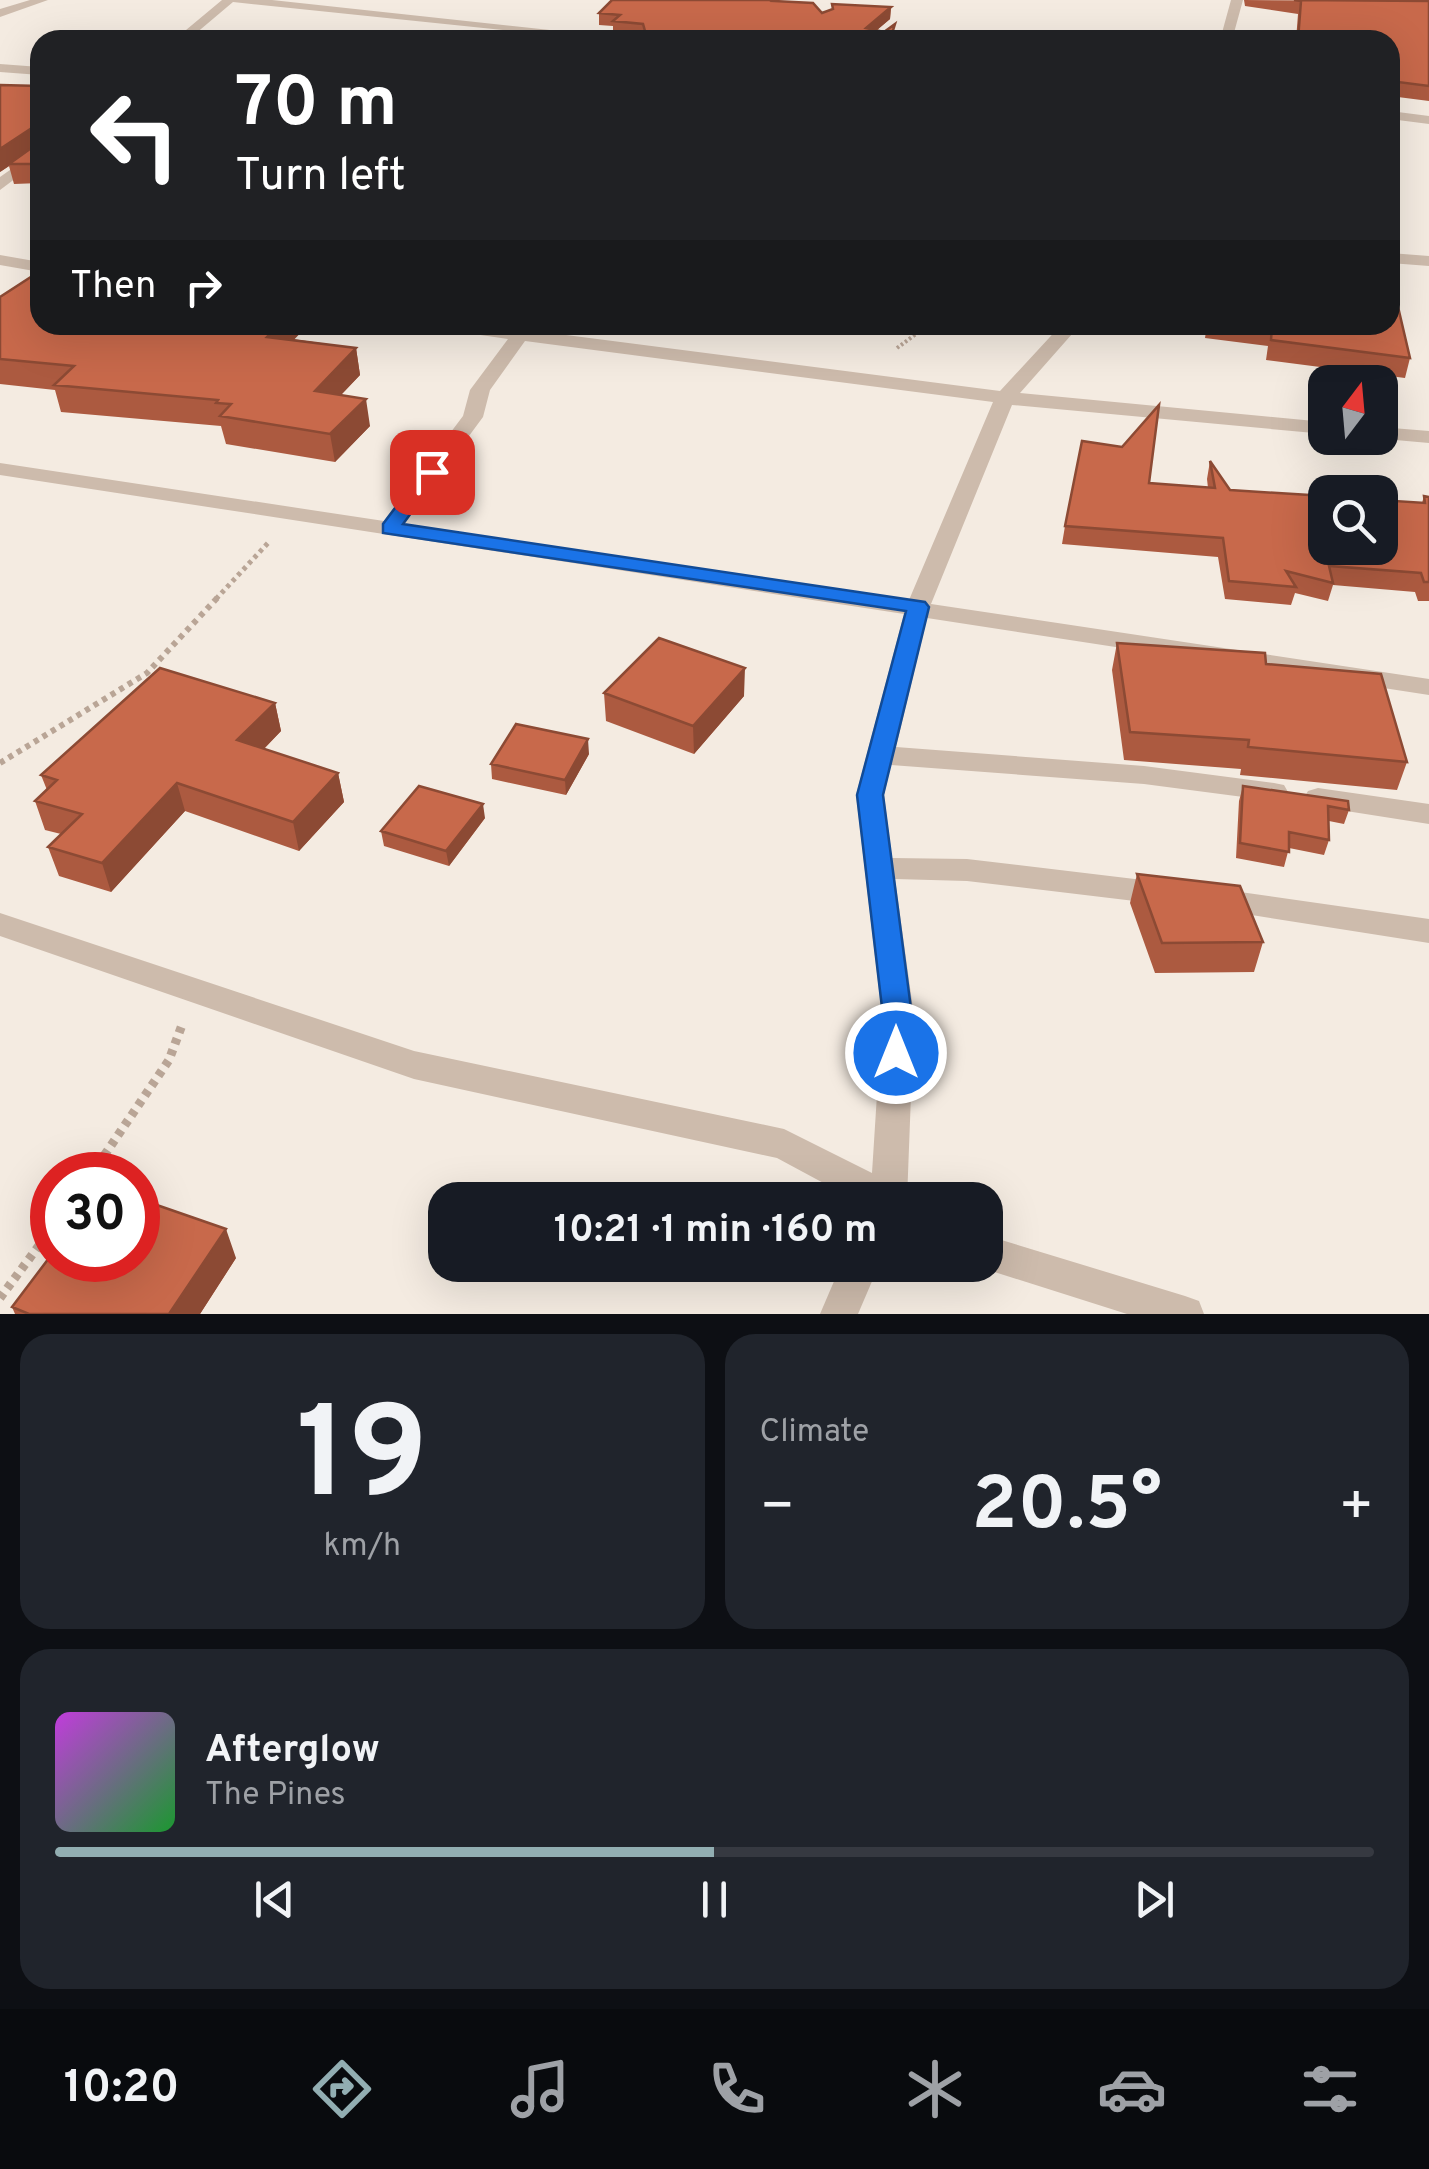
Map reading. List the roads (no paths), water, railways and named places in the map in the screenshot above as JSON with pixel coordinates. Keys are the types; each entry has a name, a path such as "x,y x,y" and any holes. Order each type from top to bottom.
{"street":[{"path":"0,13 42,0"},
{"path":"193,30 233,0 506,30"},
{"path":"1231,30 1238,0"},
{"path":"0,68 30,70"},
{"path":"1400,116 1429,120"},
{"path":"0,185 30,161"},
{"path":"1400,259 1429,261"},
{"path":"0,260 30,265"},
{"path":"390,528 474,417 480,390 519,335"},
{"path":"528,335 1004,398 1308,426"},
{"path":"890,1182 898,1016 870,795 918,607 1004,398 1062,335"},
{"path":"1398,434 1429,436"},
{"path":"0,469 1429,687"},
{"path":"880,755 1144,775 1429,814"},
{"path":"879,868 1058,878 1334,914 1429,931"},
{"path":"0,924 414,1065 784,1144 855,1182"},
{"path":"1003,1258 1185,1314"},
{"path":"839,1314 853,1282"}]}
